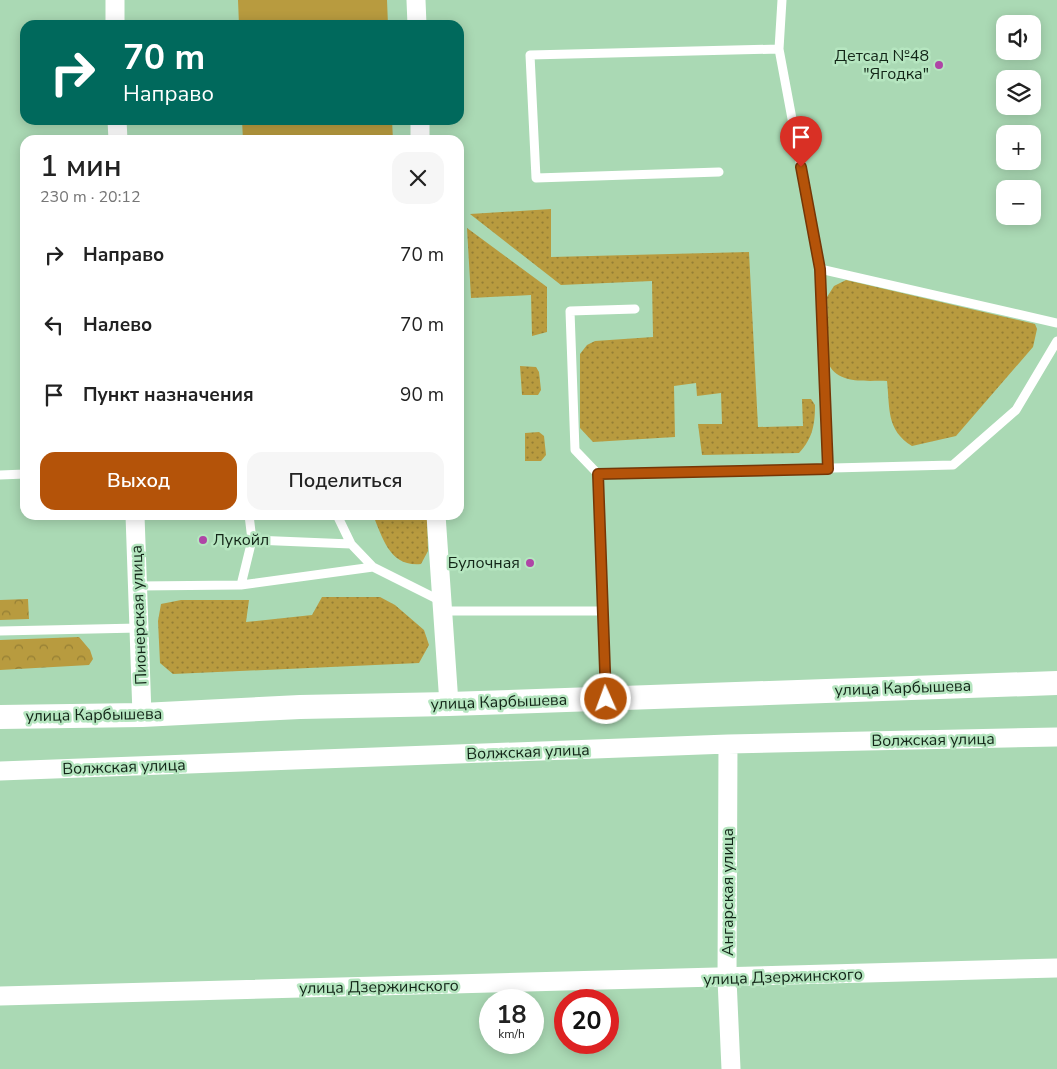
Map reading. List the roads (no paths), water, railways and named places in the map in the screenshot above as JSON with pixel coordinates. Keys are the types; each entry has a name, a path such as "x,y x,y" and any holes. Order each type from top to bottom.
{"street":[{"path":"115,0 115,20"},
{"path":"416,0 417,20"},
{"name":"Пионерская улица","path":"135,520 142,715"},
{"path":"436,520 449,704"},
{"name":"улица Карбышева","path":"0,717 142,715 300,707 449,704 1057,683"},
{"name":"Волжская улица","path":"0,771 728,744 1057,737"},
{"name":"Ангарская улица","path":"728,744 727,979 731,1069"},
{"name":"улица Дзержинского","path":"0,996 727,979 1057,968"}],"lane":[{"path":"782,0 779,49 820,269 828,469"},
{"path":"719,172 536,178 530,54 779,49"},
{"path":"820,269 1057,323"},
{"path":"606,699 598,474 575,450 570,311 635,309"},
{"path":"598,474 953,465 1016,410 1057,341"},
{"path":"0,475 20,474"},
{"path":"241,585 252,540 250,520"},
{"path":"339,520 351,544 373,567 441,606 603,611"},
{"path":"252,540 351,544"},
{"path":"138,586 241,585 373,567"},
{"path":"0,631 139,628"}],"place":[{"name":"Детсад №48 \"Ягодка\"","path":"939,65"},
{"name":"Лукойл","path":"203,540"},
{"name":"Булочная","path":"530,563"}]}
